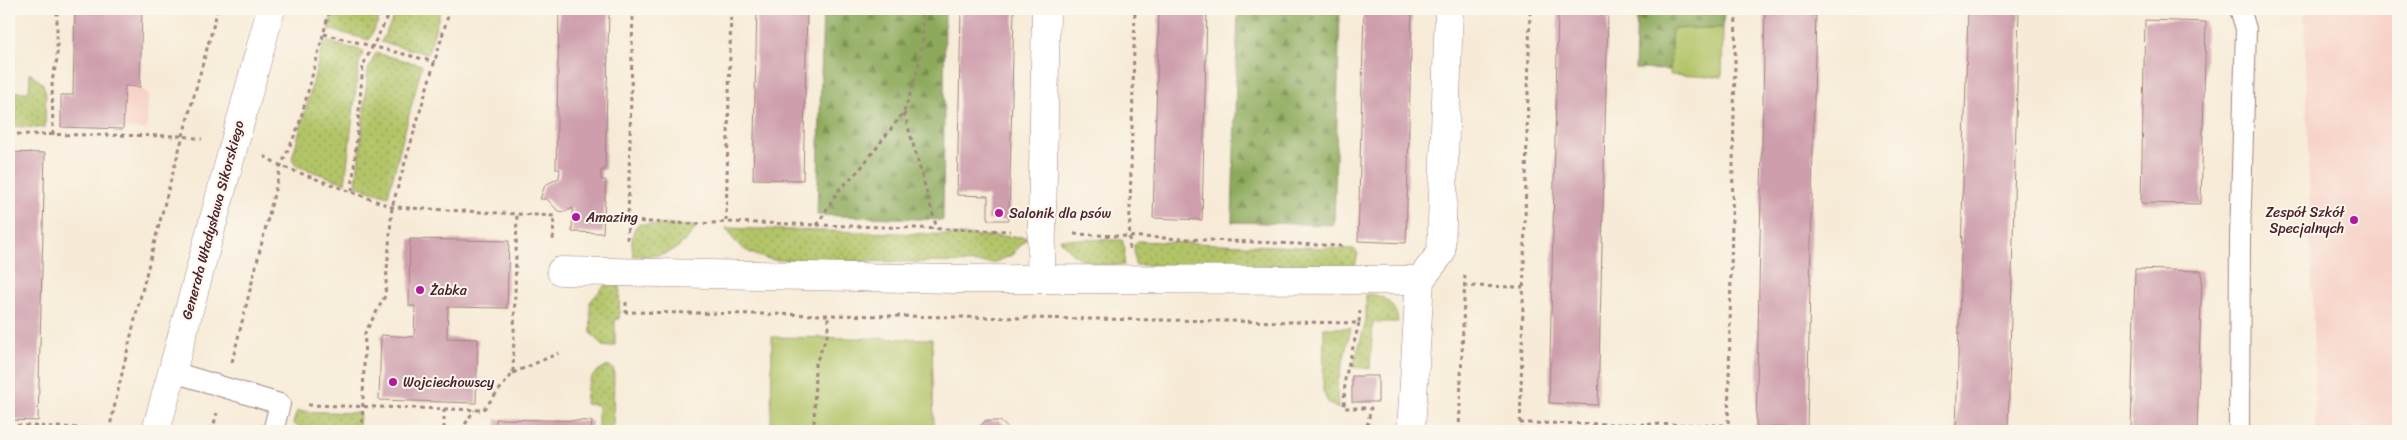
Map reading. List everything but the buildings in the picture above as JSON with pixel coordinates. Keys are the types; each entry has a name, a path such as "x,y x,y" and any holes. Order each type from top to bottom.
{"street":[{"name":"Generała Władysława Sikorskiego","path":"156,431 271,9"},
{"path":"1041,279 1046,9"},
{"path":"1411,431 1420,280 1441,254 1449,9"},
{"path":"557,261 1041,279 1420,280"}],"lane":[{"path":"2239,431 2246,29 2240,9"},
{"path":"173,372 280,404 273,431"}],"path":[{"path":"53,135 52,81 57,59 57,9"},
{"path":"9,425 108,430 182,136 218,9"},
{"path":"224,387 281,166 299,125 330,9"},
{"path":"352,191 363,65 392,9"},
{"path":"362,431 365,333 385,296 392,207 450,9"},
{"path":"627,244 633,9"},
{"path":"726,222 731,9"},
{"path":"817,225 838,191 860,169 904,112 922,56 924,27 922,9"},
{"path":"1129,279 1134,9"},
{"path":"1520,431 1530,9"},
{"path":"1728,431 1736,9"},
{"path":"324,34 435,62"},
{"path":"904,112 937,229"},
{"path":"9,134 182,136 201,138"},
{"path":"261,154 281,166 392,207 554,216 557,261"},
{"path":"512,373 517,214"},
{"path":"628,221 695,224 726,222 937,229 1343,246"},
{"path":"1441,254 1466,262 1459,431"},
{"path":"1464,286 1524,287"},
{"path":"814,431 814,365 828,333 828,315"},
{"path":"1359,323 1345,379 1344,408 1371,408 1366,431"},
{"path":"280,404 483,410 512,373 559,352"},
{"path":"444,409 444,431"},
{"path":"461,431 474,410"},
{"path":"1520,423 1728,425"}],"shaded area":[{"name":"Zespół Szkół Specjalnych","path":"2304,9 2398,9 2398,431 2316,431"},
{"path":"73,85 140,87 148,94 147,129 61,127 61,95 73,95"}],"green space":[{"path":"333,9 384,9 369,40 328,29"},
{"path":"398,9 441,9 428,54 381,42"},
{"path":"823,9 945,9 943,220 817,215"},
{"path":"1238,9 1340,9 1334,225 1232,222"},
{"path":"1637,9 1724,9 1723,28 1672,29 1670,70 1635,69"},
{"path":"1723,28 1722,77 1670,75 1672,29"},
{"path":"324,41 364,51 359,63 345,183 297,166 292,159"},
{"path":"376,53 422,65 388,196 356,186 368,70"},
{"path":"30,73 43,84 46,93 45,128 9,126 9,92 29,92"},
{"path":"638,224 697,226 683,243 670,252 654,256 633,256 633,235"},
{"path":"726,228 1028,237 1012,255 993,263 774,260 758,256 740,246"},
{"path":"1060,239 1122,240 1125,249 1124,265 1104,265 1088,262 1073,254"},
{"path":"1138,241 1354,249 1358,253 1355,267 1135,265 1134,245"},
{"path":"620,282 619,319 615,319 615,345 611,347 602,346 591,333 590,302 604,286"},
{"path":"1366,294 1372,294 1388,301 1395,310 1398,322 1373,322 1370,369 1353,367 1366,321"},
{"path":"1324,328 1351,328 1337,386 1338,409 1328,403 1323,391"},
{"path":"772,337 932,339 934,431 771,431"},
{"path":"606,366 610,366 614,370 613,431 598,431 598,405 585,404 589,382 595,373"},
{"path":"297,411 360,413 359,431 316,432 308,430 293,423"}],"place":[{"name":"Salonik dla psów","path":"999,213"},
{"name":"Amazing","path":"576,217"},
{"name":"Zespół Szkół Specjalnych","path":"2354,220"},
{"name":"Żabka","path":"420,290"},
{"name":"Wojciechowscy","path":"393,382"}]}
